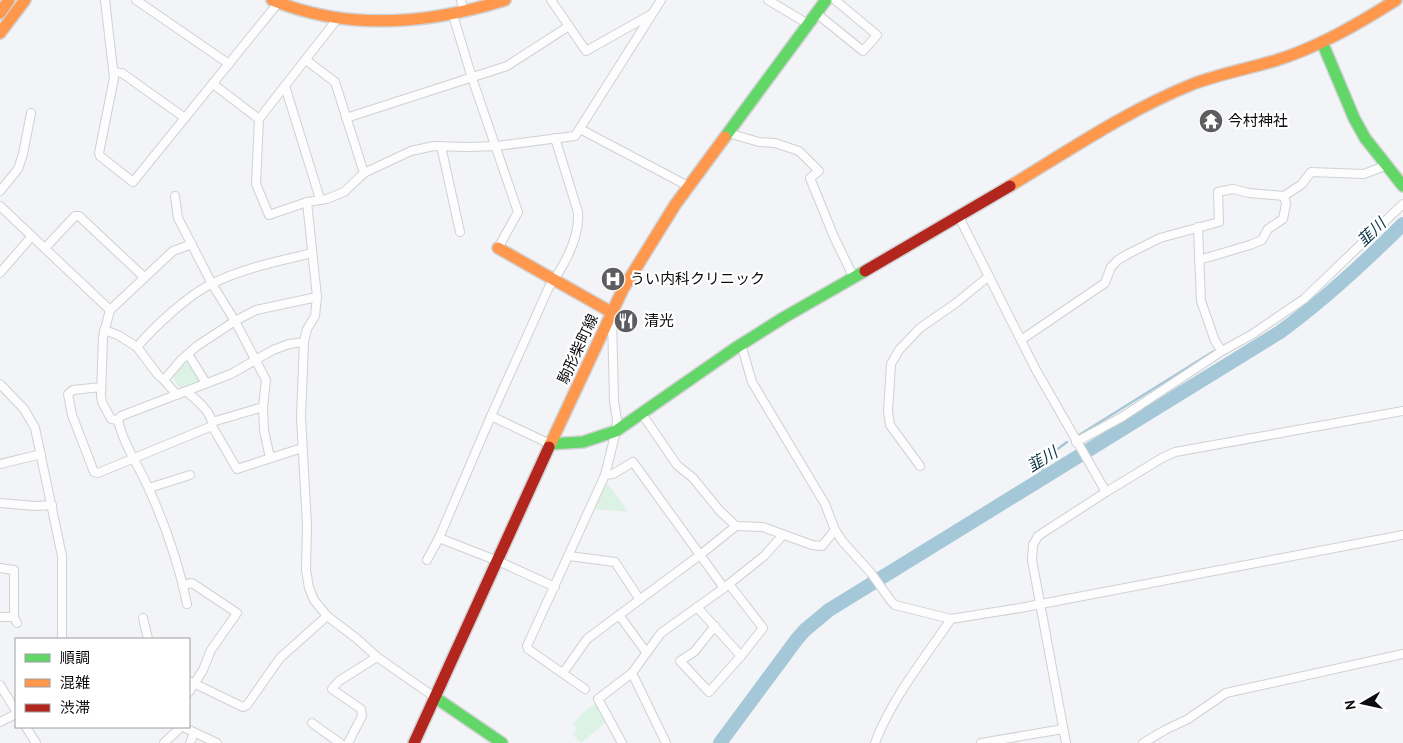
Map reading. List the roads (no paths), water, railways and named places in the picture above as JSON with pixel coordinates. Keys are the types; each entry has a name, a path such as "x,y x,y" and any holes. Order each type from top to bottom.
{"street":[{"path":"0,12 9,0"},
{"path":"0,33 25,0"},
{"path":"105,0 114,78 99,153 100,156 133,182 229,64 277,1 297,9 338,18 398,21 458,14 505,0"},
{"path":"136,0 229,64"},
{"path":"461,0 458,14 472,78 497,146 518,212 498,248 611,312 616,431 605,474 527,646 528,649 585,689"},
{"path":"551,0 586,51 653,14"},
{"path":"338,18 259,119 256,184 270,216 307,202 327,199 344,192 364,173 411,151 434,146 468,148 497,146 575,136 661,0"},
{"path":"768,0 808,24"},
{"name":"駒形柴町線","path":"414,743 611,312 649,245 688,186 826,0"},
{"path":"816,13 863,51 877,35 835,0"},
{"path":"490,416 550,444 583,442 616,431 742,344 959,217 1082,142 1159,99 1194,84 1275,61 1322,42 1372,16 1396,0"},
{"path":"346,118 507,66 569,26"},
{"path":"1322,42 1354,118 1365,138 1403,186"},
{"path":"306,60 335,82 364,173"},
{"path":"114,72 122,73 185,118"},
{"path":"213,84 259,119"},
{"path":"285,86 320,199"},
{"path":"0,191 18,169 31,113"},
{"path":"580,130 688,186"},
{"path":"728,133 759,142 775,143 799,151 815,166 819,171 810,178 854,278"},
{"path":"427,560 439,538 490,416 549,287 576,237 579,219 578,212 555,138"},
{"path":"441,146 460,232"},
{"path":"1021,340 1105,283 1111,267 1118,260 1160,238 1219,222 1218,192 1233,189 1284,196 1302,184 1311,172 1364,174 1387,165"},
{"path":"175,196 178,218 212,284 236,321 266,380 263,407 264,430 270,458"},
{"path":"1199,260 1262,240 1268,229 1283,219 1286,204 1284,196"},
{"path":"307,202 317,297 315,316 304,342 301,417 307,579 309,588 314,600 327,616 377,657 502,743"},
{"path":"1078,445 1304,299 1403,204"},
{"path":"0,206 110,310"},
{"path":"45,248 75,216 79,216 144,277"},
{"path":"959,217 1036,370 1106,492"},
{"path":"1198,227 1201,301 1215,341 1222,351"},
{"path":"0,274 32,236"},
{"path":"118,420 111,419 103,405 101,387 104,330 110,310 173,251 192,244"},
{"path":"137,347 148,334 185,302 212,284 253,267 312,253"},
{"path":"920,466 890,425 888,411 891,364 899,350 920,328 956,303 989,276"},
{"path":"164,380 188,354 236,321 256,310 317,297"},
{"path":"104,330 118,335 137,347 158,375 177,395"},
{"path":"118,420 121,416 231,374 280,347 304,342"},
{"path":"742,344 752,382 825,504 835,530 843,542 871,573 880,588 896,605 951,620 1403,535"},
{"path":"188,354 206,383"},
{"path":"0,384 28,415 35,428 62,556 62,638"},
{"path":"101,387 73,390 68,394 72,415 94,472 98,472 212,424 263,407"},
{"path":"186,391 206,410 237,469 302,448"},
{"path":"1066,743 1032,560 1034,541 1041,532 1162,458 1182,450 1403,411"},
{"path":"642,414 677,465 693,478 719,510 736,526"},
{"path":"118,420 149,488 183,585 187,604"},
{"path":"0,464 41,454"},
{"path":"605,474 613,474 632,462 700,555 763,628 709,692 680,661 694,652 715,626"},
{"path":"149,488 190,475"},
{"path":"0,503 35,506 52,505"},
{"path":"563,673 587,639 736,526 763,527 812,545 822,546 835,530"},
{"path":"622,743 598,699 632,673 661,633 727,586 764,556 783,535"},
{"path":"439,538 498,561 555,587"},
{"path":"569,556 615,562 640,600"},
{"path":"0,568 14,570 16,620 0,616"},
{"path":"183,585 192,583 237,612 211,650 203,670 191,683 244,707 280,658 327,616"},
{"path":"697,607 741,656"},
{"path":"619,616 646,652"},
{"path":"143,618 148,638"},
{"path":"875,743 882,724 893,705 951,620"},
{"path":"1143,743 1188,719 1226,693 1403,654"},
{"path":"348,743 362,716 361,709 332,690 339,680 377,657"},
{"path":"632,673 666,743"},
{"path":"0,685 15,710"},
{"path":"0,722 15,713"},
{"path":"312,723 340,743"},
{"path":"27,728 36,743"},
{"path":"164,743 181,728"},
{"path":"184,728 218,743"},
{"path":"981,743 1063,729"},
{"path":"190,743 194,733"}],"waterway":[{"name":"韮川","path":"720,743 797,639 829,610 1280,332 1343,281 1403,224"},
{"path":"1079,435 1214,351"},
{"path":"1042,478 1043,460 1067,442"}],"place":[{"name":"今村神社","path":"1211,121"},
{"name":"うい内科クリニック","path":"613,279"},
{"name":"清光","path":"626,321"}]}
